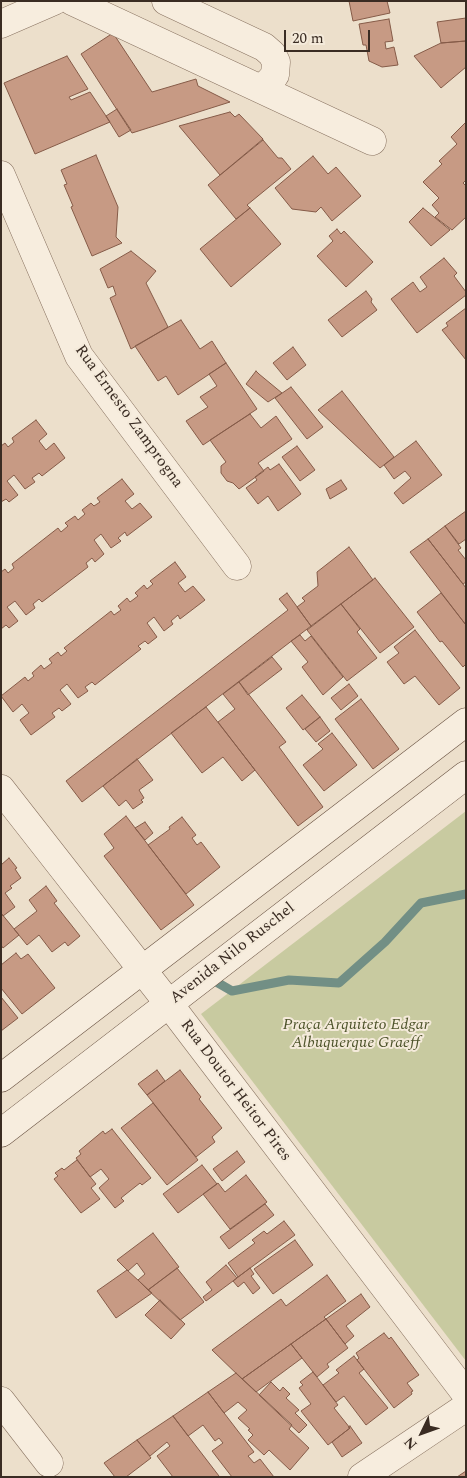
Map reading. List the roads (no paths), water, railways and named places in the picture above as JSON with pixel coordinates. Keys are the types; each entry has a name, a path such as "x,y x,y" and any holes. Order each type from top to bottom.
{"street":[{"path":"1,24 54,1"},
{"path":"72,1 372,141"},
{"path":"166,1 264,47 272,54 276,62 275,75 268,83 259,88"},
{"name":"Rua Ernesto Zamprogna","path":"1,175 79,356 237,566"},
{"path":"1,1078 466,722"},
{"path":"427,752 460,780"},
{"name":"Avenida Nilo Ruschel","path":"1,1133 460,780"},
{"name":"Rua Doutor Heitor Pires","path":"1,789 169,1004 466,1394"},
{"path":"1,1401 49,1463"},
{"path":"362,1477 466,1407"}],"waterway":[{"path":"213,980 232,991 289,980 339,983 385,942 421,903 466,894"}],"park label":[{"name":"Praça Arquiteto Edgar Albuquerque Graeff","path":"356,1035"}]}
